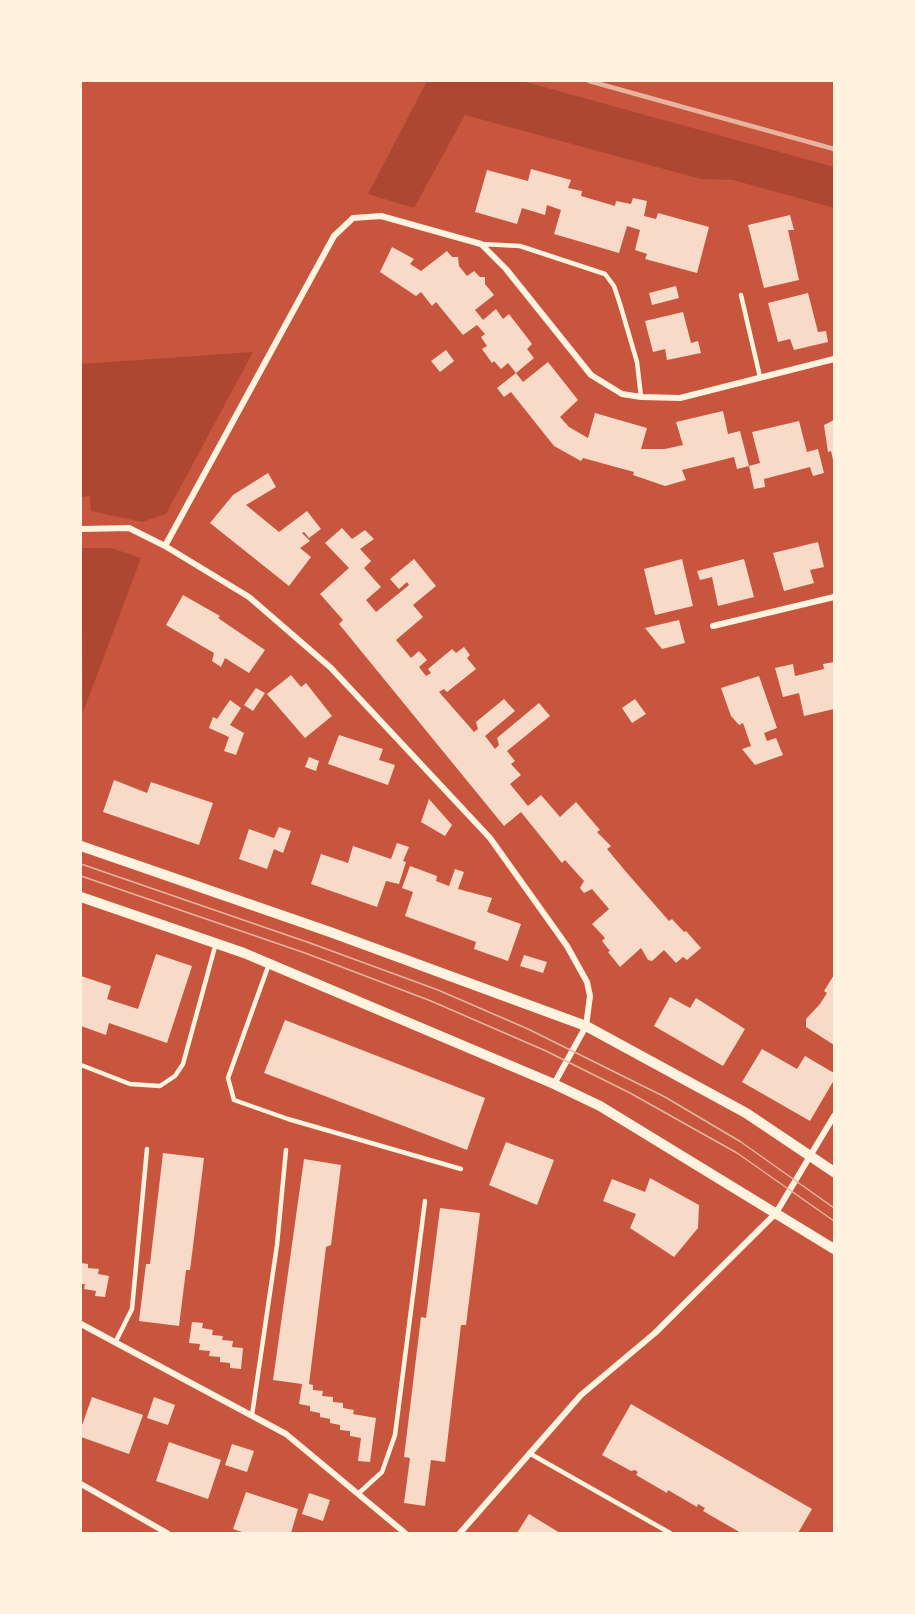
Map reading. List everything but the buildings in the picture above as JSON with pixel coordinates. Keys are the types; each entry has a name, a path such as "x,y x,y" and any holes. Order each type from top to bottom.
{"street":[{"path":"165,546 334,236 353,218 381,216 481,244 507,269 591,375 622,394 641,398 680,398 834,359"},
{"path":"81,529 129,528 165,546 249,597 331,668 490,838 567,946 586,982 590,996 586,1026 554,1084"},
{"path":"713,626 834,597"},
{"path":"81,846 330,932 586,1026 746,1113 834,1172"},
{"path":"81,897 269,964 554,1084 600,1106 834,1249"},
{"path":"460,1533 581,1395 655,1333 776,1213 834,1116"},
{"path":"81,1324 286,1434 405,1533"},
{"path":"81,1484 167,1533"}],"lane":[{"path":"481,244 520,246 605,274 614,286 637,362 641,398"},
{"path":"741,295 760,377"},
{"path":"81,1065 130,1084 160,1086 174,1076 183,1064 216,944"},
{"path":"269,964 228,1078 234,1100 288,1119 461,1169"},
{"path":"116,1341 132,1309 147,1149"},
{"path":"252,1415 276,1245 286,1150"},
{"path":"358,1493 382,1472 395,1435 425,1201"},
{"path":"529,1453 670,1533"}],"shaded area":[{"path":"427,81 522,81 834,167 834,208 733,180 701,179 465,115 414,208 368,194"},
{"path":"253,352 166,514 142,522 91,511 90,496 81,497 81,364"},
{"path":"81,548 111,548 141,558 83,712"}],"tram line":[{"path":"81,864 438,990 528,1029 665,1097 741,1142 834,1208"},
{"path":"81,876 305,953 431,1001 546,1051 630,1093 737,1153 834,1221"}],"railway":[{"path":"589,81 834,149"}]}
